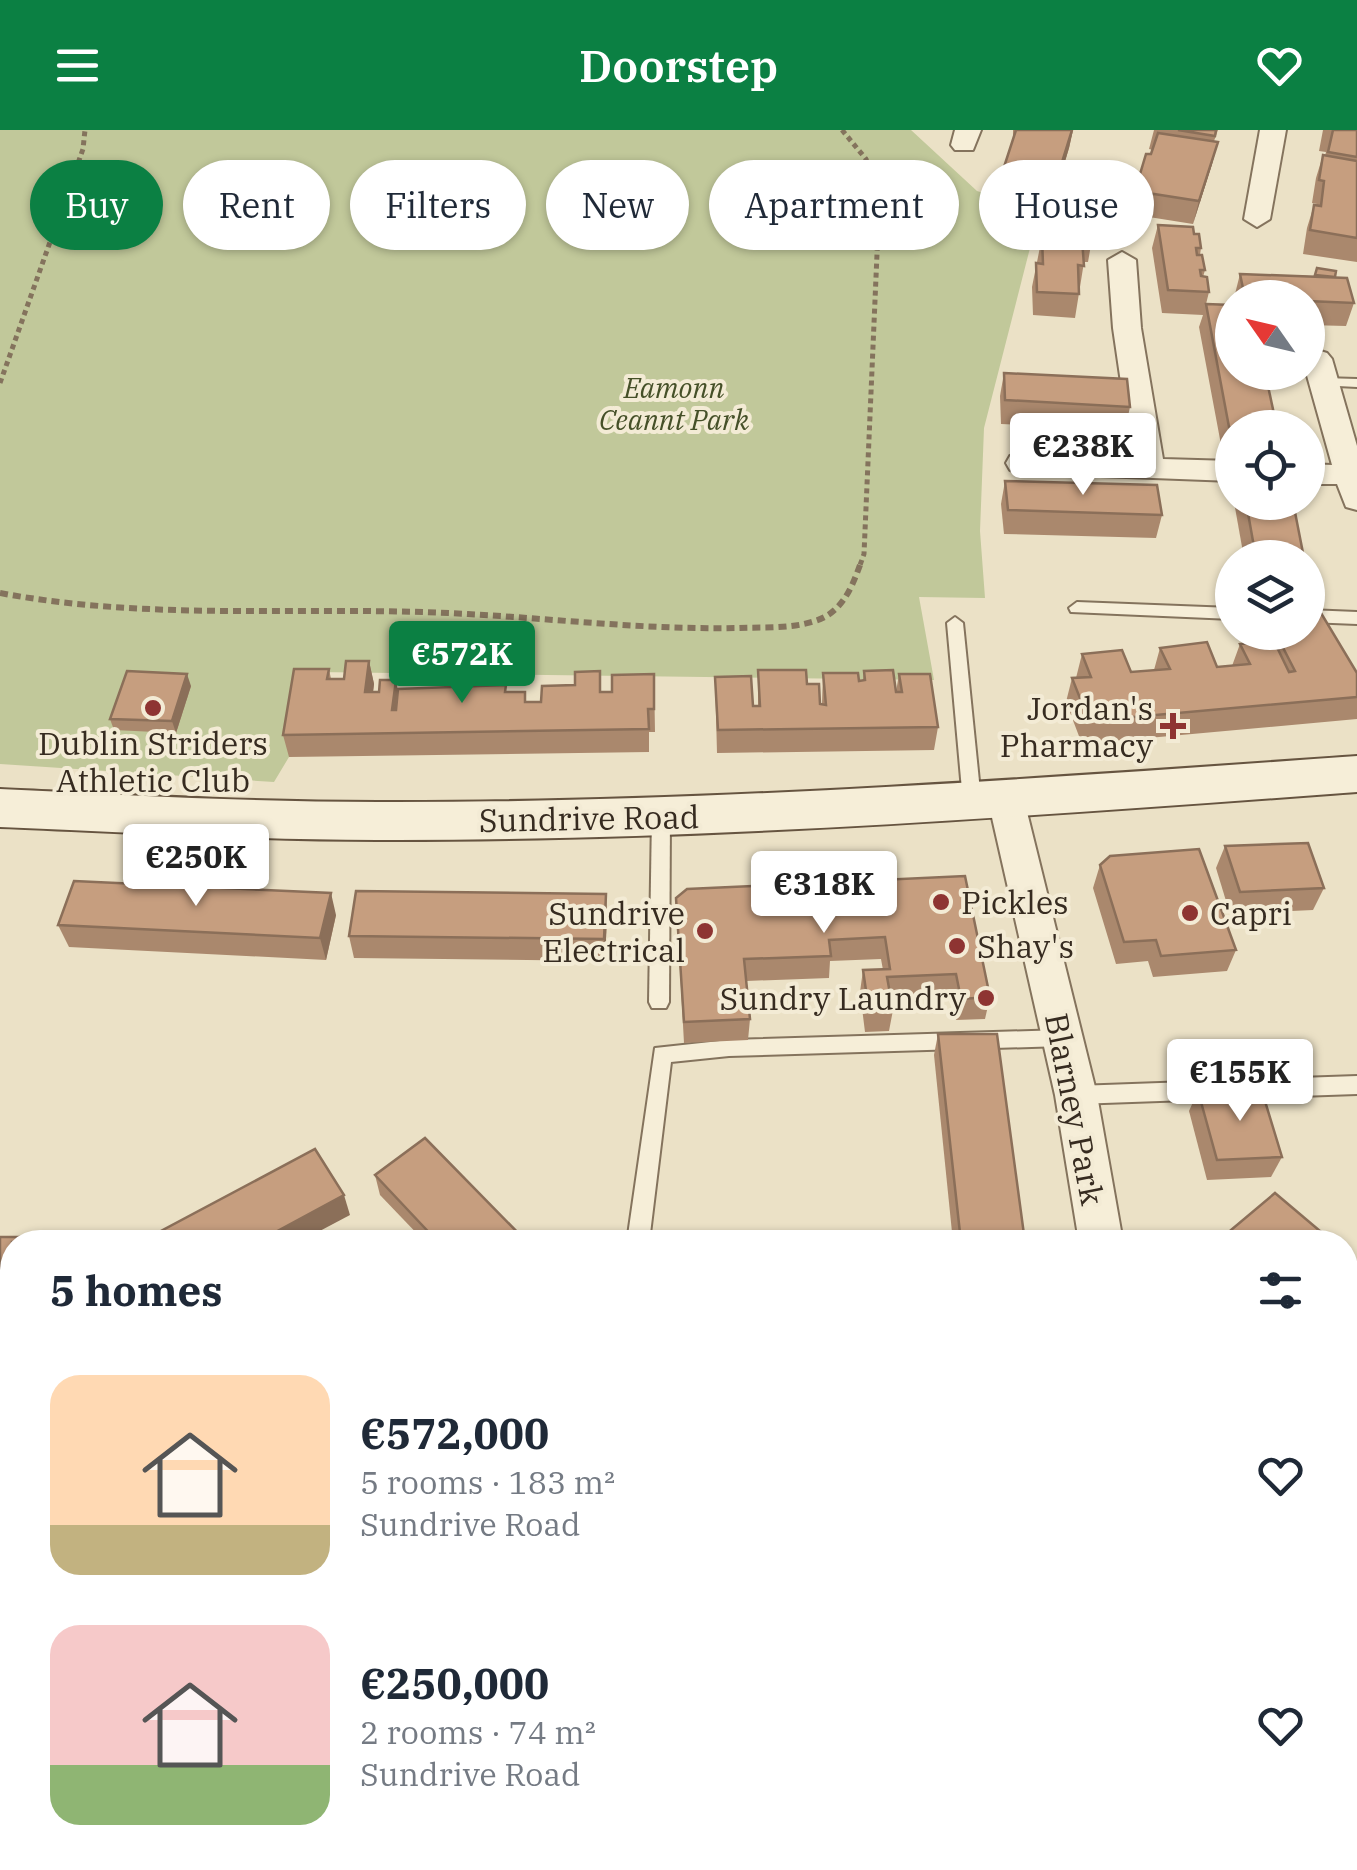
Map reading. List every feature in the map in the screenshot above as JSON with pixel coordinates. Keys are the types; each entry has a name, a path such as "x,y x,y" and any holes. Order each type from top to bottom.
{"street":[{"path":"1256,219 1273,130"},
{"path":"1122,260 1127,328 1148,468"},
{"path":"1325,387 1354,486"},
{"path":"1021,463 1215,470"},
{"path":"1325,478 1354,486"},
{"name":"Sundrive Road","path":"0,808 356,820 661,816 861,810 1357,774"},
{"name":"Blarney Park","path":"989,801 1063,1038 1099,1230"}],"lane":[{"path":"1325,372 1357,383"},
{"path":"1077,608 1215,613"},
{"path":"1325,617 1357,618"},
{"path":"954,623 989,801"},
{"path":"659,1002 661,816"},
{"path":"640,1230 662,1054 729,1048 1063,1038"},
{"path":"1076,1095 1357,1084"}],"path":[{"path":"0,383 83,148 85,130"},
{"path":"0,593 47,604 119,611 426,612 700,630 784,626 825,618 847,599 864,554 876,263 882,221 880,185 842,130"}],"green space":[{"name":"Eamonn Ceannt Park","path":"0,130 911,130 943,160 709,160 709,250 959,250 959,174 979,192 979,250 1029,250 984,428 980,531 985,598 919,597 934,680 316,672 300,693 289,757 274,782 0,764"}],"building":[{"path":"1016,130 1072,130 1063,160 1006,160"},
{"path":"1178,130 1216,130 1215,136"},
{"path":"1333,130 1357,130 1357,157 1328,152"},
{"path":"1158,133 1218,142 1199,201 1154,194 1154,160 1144,160 1146,154 1151,154"},
{"path":"1323,155 1357,161 1357,238 1310,230 1314,205 1321,206 1324,181 1319,180"},
{"path":"1158,225 1193,227 1194,234 1199,234 1201,248 1196,248 1197,255 1202,255 1205,270 1200,270 1201,276 1207,277 1209,292 1168,290"},
{"path":"1042,250 1083,250 1084,266 1078,265 1079,294 1037,292 1036,263 1043,264"},
{"path":"1317,268 1336,271 1335,277 1315,275"},
{"path":"1240,274 1347,278 1354,303 1325,302 1325,280 1241,280"},
{"path":"1206,304 1215,304 1215,352"},
{"path":"1004,373 1127,379 1130,407 1005,400"},
{"path":"1222,390 1269,390 1273,410 1226,410"},
{"path":"1005,481 1157,485 1162,515 1008,510"},
{"path":"1249,520 1297,520 1300,540 1253,540"},
{"path":"1325,620 1357,673 1357,697 1089,721 1072,678 1091,677 1082,654 1122,650 1131,672 1170,669 1160,648 1207,642 1217,667 1250,664 1243,650 1278,650 1289,672 1295,671 1284,650 1325,650"},
{"path":"346,661 369,661 365,692 379,692 380,680 396,680 392,710 396,710 398,689 506,685 505,692 525,692 525,702 541,702 542,686 575,685 575,672 600,671 600,692 612,692 612,675 654,674 654,709 648,709 649,729 283,735 294,669 329,669 327,679 344,679"},
{"path":"758,670 806,670 807,684 819,684 820,704 826,705 823,673 858,673 859,681 865,680 864,671 893,670 896,692 902,692 899,674 930,674 938,727 718,730 715,677 751,676 753,706 760,706"},
{"name":"Dublin Striders Athletic Club","path":"127,671 187,674 172,721 110,719"},
{"path":"1308,843 1324,888 1240,892 1225,846"},
{"path":"1199,849 1236,950 1161,956 1156,940 1124,942 1100,865 1110,856"},
{"path":"965,876 990,997 961,999 956,974 887,977 893,1010 869,1011 863,970 890,969 885,937 829,940 831,956 744,959 750,1019 684,1022 676,898 687,889"},
{"path":"74,881 331,893 320,938 58,925"},
{"path":"356,891 606,894 604,939 349,936"},
{"path":"938,1034 997,1034 1023,1230 960,1230"},
{"path":"1261,1088 1282,1157 1217,1160 1198,1091"},
{"path":"425,1138 515,1230 427,1230 375,1175"},
{"path":"315,1149 344,1195 279,1230 163,1230"},
{"path":"1275,1193 1319,1230 1231,1230"}],"place":[{"name":"Dublin Striders Athletic Club","path":"153,708"},
{"name":"Jordan's Pharmacy","path":"1173,726"},
{"name":"Pickles","path":"941,902"},
{"name":"Capri","path":"1190,913"},
{"name":"Sundrive Electrical","path":"705,931"},
{"name":"Shay's","path":"957,946"},
{"name":"Sundry Laundry","path":"986,998"}]}
